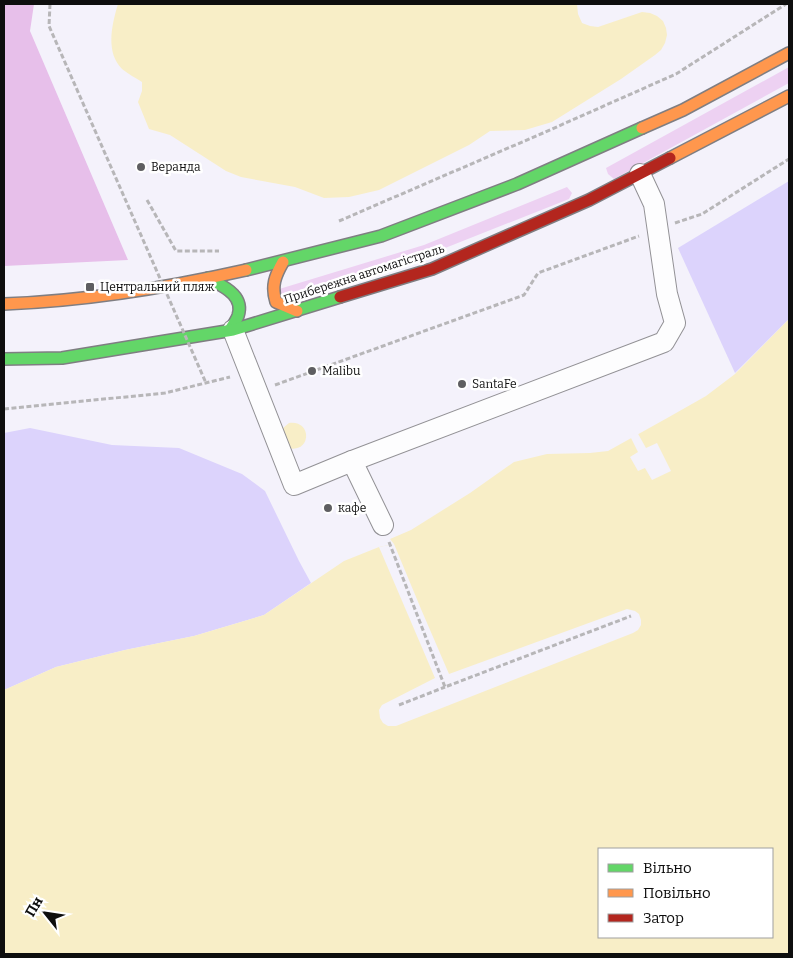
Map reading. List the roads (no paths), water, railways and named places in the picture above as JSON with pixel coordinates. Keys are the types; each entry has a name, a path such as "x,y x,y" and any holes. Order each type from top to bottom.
{"main road":[{"path":"4,304 122,293 208,278 283,262 381,236 516,184 610,143 683,110 789,53"},
{"name":"Прибережна автомагістраль","path":"4,360 62,358 231,330 432,270 590,200 789,96"},
{"path":"599,162 610,143"},
{"path":"543,172 560,177"},
{"path":"604,177 618,185"},
{"path":"566,210 575,195"},
{"path":"283,262 273,282 273,292 276,302 297,311"},
{"path":"208,278 228,288 237,298 239,308 231,330"}],"street":[{"path":"231,330 250,372 294,485 664,342 675,323 667,294 654,204 640,174"},
{"path":"352,461 383,525"}],"place":[{"name":"Веранда","path":"141,167"},
{"name":"Центральний пляж","path":"90,287"},
{"name":"Malibu","path":"312,371"},
{"name":"SantaFe","path":"462,384"},
{"name":"кафе","path":"328,508"}]}
